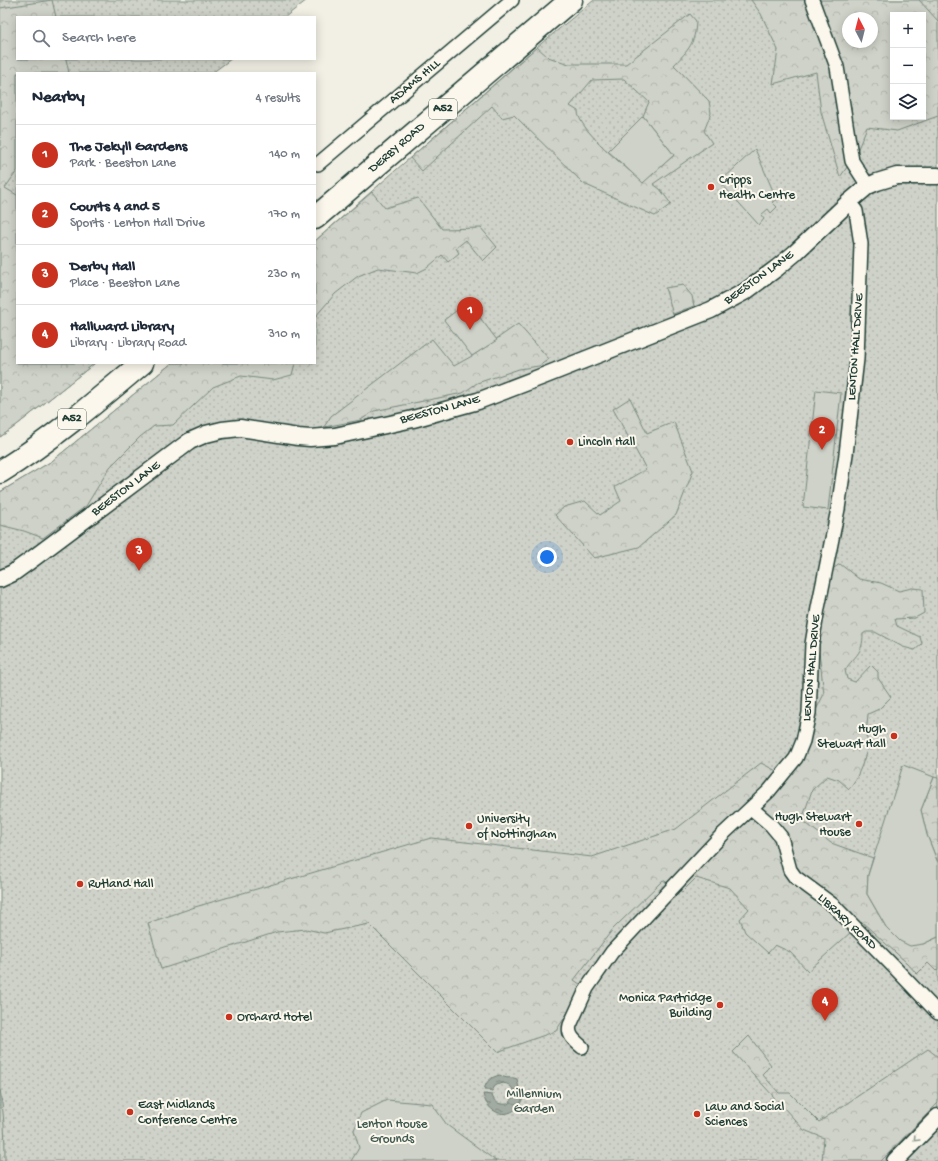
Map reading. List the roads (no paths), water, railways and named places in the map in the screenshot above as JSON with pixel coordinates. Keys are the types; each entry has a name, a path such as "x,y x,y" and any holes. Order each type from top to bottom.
{"highway":[{"name":"DERBY ROAD","path":"316,217 571,0"},
{"name":"A52","path":"0,472 34,448 141,364"}],"street":[{"name":"ADAMS HILL","path":"318,164 512,0"},
{"path":"812,0 837,67 852,160 868,186"},
{"name":"BEESTON LANE","path":"0,579 13,573 190,441 206,434 240,428 298,437 310,438 335,436 413,419 507,390 711,310 729,301 746,291 795,253 868,186 897,176 938,176"},
{"name":"LENTON HALL DRIVE","path":"582,1047 570,1035 570,1025 587,988 612,952 722,835 769,791 796,758 803,741 809,713 813,638 838,509 857,359 861,244 856,211 849,202"},
{"name":"LIBRARY ROAD","path":"751,808 771,825 781,837 790,870 795,877 833,905 938,1013"},
{"path":"895,1161 938,1116"}],"water":[{"path":"500,1075 517,1079 519,1088 523,1093 514,1092 509,1085 504,1083 495,1086 492,1091 484,1090 489,1080"},
{"path":"483,1094 492,1095 496,1102 502,1104 508,1104 514,1097 523,1097 519,1105 514,1110 509,1113 502,1114 490,1108"}],"place":[{"name":"Cripps Health Centre","path":"711,187"},
{"name":"The Jekyll Gardens","path":"470,330"},
{"name":"Lincoln Hall","path":"570,442"},
{"name":"Courts 4 and 5","path":"822,450"},
{"name":"Derby Hall","path":"139,571"},
{"name":"Hugh Stewart Hall","path":"894,736"},
{"name":"Hugh Stewart House","path":"859,824"},
{"name":"University of Nottingham","path":"469,826"},
{"name":"Rutland Hall","path":"80,884"},
{"name":"Monica Partridge Building","path":"720,1005"},
{"name":"Orchard Hotel","path":"229,1017"},
{"name":"Hallward Library","path":"825,1021"},
{"name":"East Midlands Conference Centre","path":"130,1112"},
{"name":"Law and Social Sciences","path":"697,1114"}],"park label":[{"name":"Millennium Garden","path":"534,1102"},
{"name":"Lenton House Grounds","path":"392,1132"}]}
